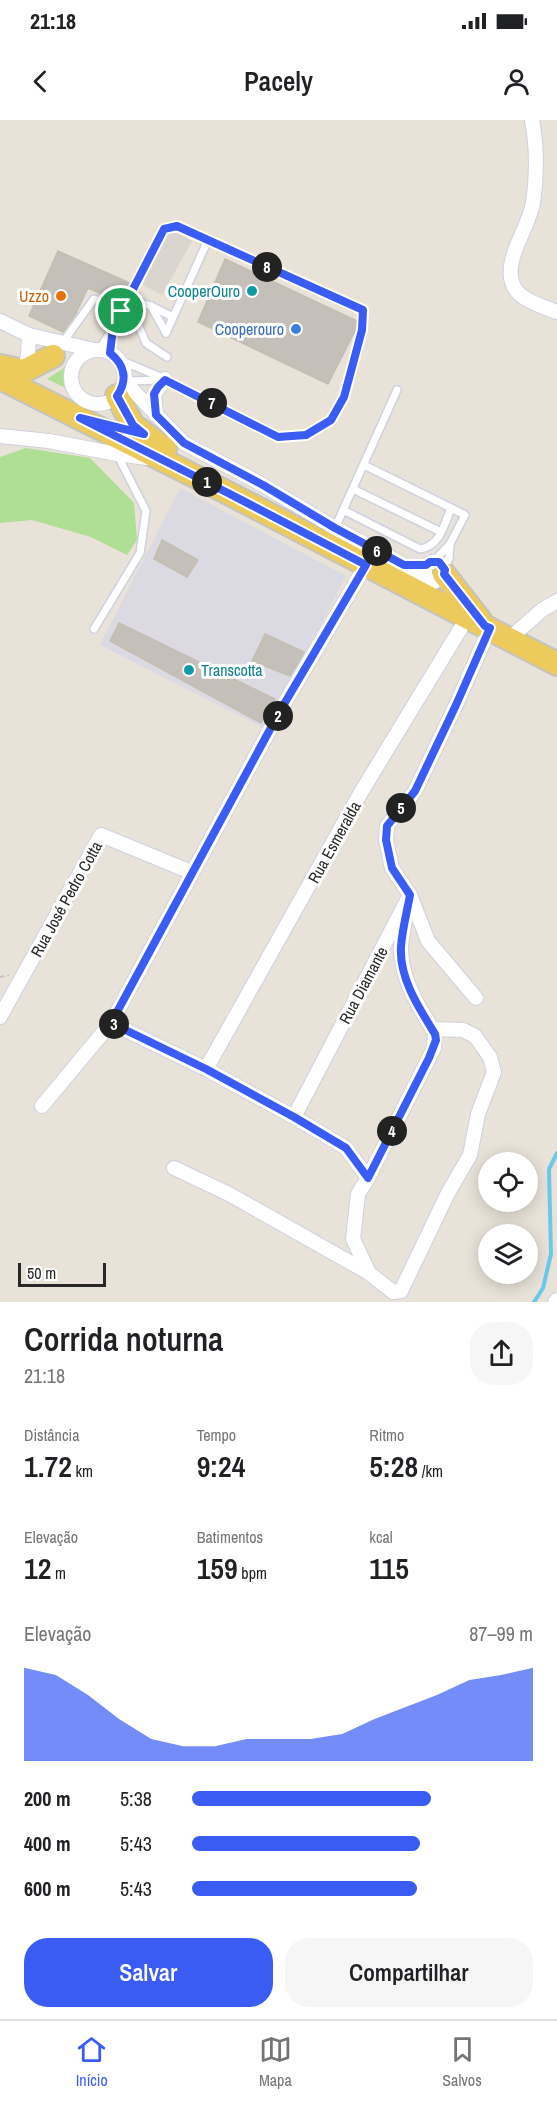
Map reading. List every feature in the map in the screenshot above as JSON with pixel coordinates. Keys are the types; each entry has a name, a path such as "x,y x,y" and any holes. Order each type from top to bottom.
{"main road":[{"path":"0,366 24,371 58,350"},
{"path":"0,378 228,493 557,664"},
{"path":"122,395 133,425 228,493"},
{"path":"80,418 144,434"},
{"path":"435,570 488,628"}],"street":[{"path":"532,120 536,155 534,190 529,220 515,248 511,274 514,288 525,298 557,312"},
{"path":"0,321 58,350 106,353 124,373 122,395"},
{"path":"24,371 29,335"},
{"path":"58,350 72,372"},
{"path":"106,353 85,353 78,359 72,372 72,385 83,399 101,404 122,395"},
{"path":"156,415 154,394 165,380"},
{"path":"122,395 156,415"},
{"path":"122,395 156,415 184,443 263,485 335,528 404,565 435,570"},
{"path":"3,441 49,441 117,454 161,459"},
{"path":"42,1106 111,1023 280,711 366,565"},
{"path":"476,998 428,941 410,895 392,868 386,840 387,826 419,783 456,705 488,628 542,610 557,601"},
{"name":"Rua Esmeralda","path":"206,1069 360,794 488,628"},
{"name":"Rua José Pedro Cotta","path":"0,1017 101,835 191,872"},
{"path":"369,1273 353,1239 358,1194 429,1058 436,1040 408,984 401,959 401,945 410,895"},
{"name":"Rua Diamante","path":"294,1117 410,895"},
{"path":"111,1023 206,1069 346,1148 368,1178"},
{"path":"174,1168 229,1194 369,1273 393,1292 401,1291 448,1193 470,1155 478,1114 494,1072 490,1057 475,1036 463,1030 432,1029"}],"lane":[{"path":"177,226 363,310 362,330 344,397 331,420 306,435 278,437 106,353 113,328 164,229 177,226"},
{"path":"151,306 166,333 208,240"},
{"path":"58,350 94,299 134,315 146,343 167,357"},
{"path":"128,299 151,306 173,317"},
{"path":"106,353 113,328"},
{"path":"122,395 165,380"},
{"path":"335,528 397,390"},
{"path":"94,629 140,553 146,511 117,454"},
{"path":"364,465 465,515 435,570"},
{"path":"353,489 441,532"},
{"path":"344,510 420,549 430,546 439,537 451,508"},
{"path":"435,570 449,558 450,544"}],"shaded area":[{"path":"171,229 192,241 162,295 140,283"},
{"name":"Transcotta","path":"180,488 346,576 293,677 262,727 100,645"}],"green space":[{"path":"67,366 70,390 47,379"},
{"path":"26,448 90,458 134,503 137,540 127,555 91,537 32,520 0,523 0,457"}],"building":[{"name":"Uzzo","path":"58,251 130,283 120,302 88,288 75,315 63,332 29,316"},
{"name":"CooperOuro","path":"225,259 357,321 356,329 328,384 198,322"},
{"path":"162,540 198,560 187,577 154,559"},
{"name":"Transcotta","path":"119,623 275,699 261,723 110,641"},
{"name":"Transcotta","path":"265,634 304,652 290,676 252,661"}],"waterway":[{"path":"534,1302 543,1288 551,1254 549,1169 557,1153"}],"place":[{"name":"CooperOuro","path":"252,291"},
{"name":"Uzzo","path":"61,296"},
{"name":"Cooperouro","path":"296,329"},
{"name":"Transcotta","path":"189,670"}],"route":[{"path":"177,226 363,310 362,330 344,397 331,420 306,435 278,437 165,380 154,394 156,415 184,443 404,565 426,565 434,561 439,562 445,570 444,574 485,626 490,628 415,791 387,826 387,849 392,868 410,895 401,945 401,959 408,984 436,1040 368,1178 346,1148 206,1069 111,1023 280,711 366,565 80,418 144,434 133,425 117,396 122,389 124,373 120,360 110,353 113,328 121,311 164,229 177,226"}]}
